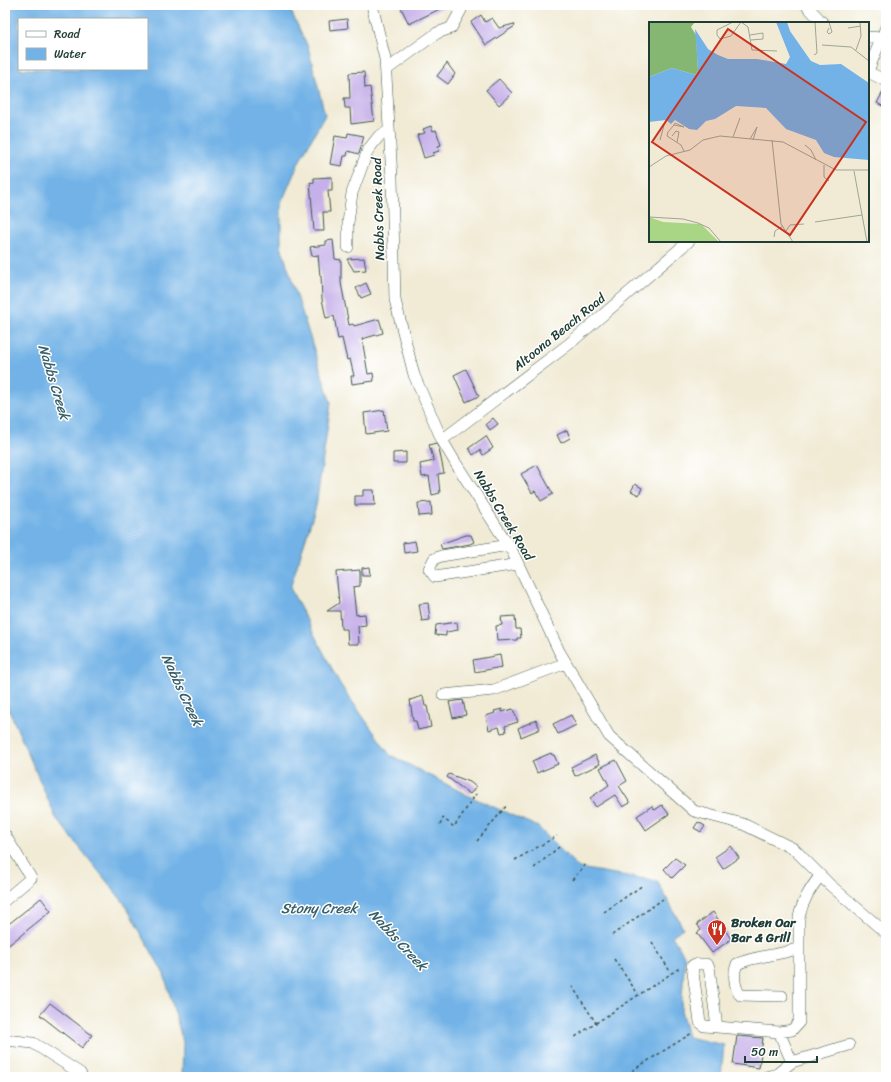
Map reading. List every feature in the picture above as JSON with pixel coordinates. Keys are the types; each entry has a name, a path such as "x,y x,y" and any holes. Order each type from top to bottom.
{"street":[{"name":"Nabbs Creek Road","path":"372,5 385,59 386,70 395,300 414,376 442,440 508,545 566,663 609,736 694,811 743,824 794,849 820,876 886,933"},
{"path":"386,70 437,33 451,28 461,10 461,5"},
{"path":"806,5 821,22"},
{"path":"869,70 886,27"},
{"path":"869,37 882,38"},
{"path":"869,72 886,81"},
{"path":"348,247 348,223 352,193 368,150 379,136 389,131"},
{"name":"Altoona Beach Road","path":"442,440 569,344 688,242"},
{"path":"508,545 441,556 434,559 429,569 435,577 518,564"},
{"path":"443,695 494,690 566,663"},
{"path":"5,835 31,878 5,900"},
{"path":"717,1027 708,967 706,964 695,964 692,966 700,1022 704,1026 780,1032 792,1030 799,1022 799,917 802,904 820,876"},
{"path":"782,996 740,994 736,989 734,970 737,964 744,960 787,953 799,948"},
{"path":"780,1032 792,1062"},
{"path":"5,1040 32,1043 80,1073 82,1077"},
{"path":"766,1077 777,1074 792,1062 849,1045"}],"path":[{"path":"440,825 444,818 454,827 476,794"},
{"path":"477,841 507,805"},
{"path":"515,860 557,836"},
{"path":"534,868 558,847"},
{"path":"572,880 584,865"},
{"path":"604,912 643,885"},
{"path":"612,935 663,899"},
{"path":"652,942 671,974"},
{"path":"614,959 638,994"},
{"path":"575,1037 682,966"},
{"path":"572,986 596,1022"},
{"path":"622,1077 692,1033"}],"water":[{"name":"Stony Creek","path":"5,5 288,5 308,47 325,115 299,162 281,204 281,246 331,403 316,506 290,588 340,684 390,755 467,795 538,827 579,868 657,881 683,928 672,936 685,957 681,1010 688,1037 724,1045 721,1077 182,1077 183,1042 164,974 124,903 56,818 5,701"}],"building":[{"path":"407,5 448,5 409,24 401,8"},
{"path":"481,15 485,22 492,18 499,28 514,24 515,26 486,45 471,22"},
{"path":"347,19 348,28 330,30 329,21"},
{"path":"447,63 455,74 448,84 437,76"},
{"path":"364,72 365,88 370,87 374,121 351,124 350,108 345,108 344,98 350,98 349,73"},
{"path":"499,79 512,93 499,105 486,90"},
{"path":"886,88 886,108 877,103"},
{"path":"431,126 433,131 436,130 441,145 438,146 439,151 433,153 434,155 424,158 417,135 425,133 423,129"},
{"path":"348,133 364,136 359,154 348,151 347,156 344,156 342,166 330,164 335,136 347,138"},
{"path":"332,177 332,191 328,191 330,212 323,212 324,231 314,231 310,182 314,183 314,178"},
{"path":"333,240 335,259 341,260 341,283 349,325 353,324 354,326 379,319 381,325 383,333 362,339 368,374 373,373 374,381 352,384 351,376 354,376 350,359 347,360 342,338 338,339 334,316 326,318 322,299 318,255 312,256 310,247 326,245 326,241"},
{"path":"364,258 366,270 354,271 347,259"},
{"path":"366,283 371,294 361,298 356,288"},
{"path":"466,369 479,396 466,402 454,375"},
{"path":"384,410 387,431 366,434 364,413"},
{"path":"493,418 498,424 490,430 486,424"},
{"path":"567,430 570,438 561,443 557,435"},
{"path":"486,436 493,448 483,455 480,450 473,455 469,448"},
{"path":"436,443 439,449 444,473 438,474 440,493 432,495 429,476 422,477 420,464 434,461 429,445"},
{"path":"406,452 406,463 393,463 393,453"},
{"path":"537,465 553,494 541,501 535,491 532,493 521,474"},
{"path":"635,484 642,488 639,495 631,491"},
{"path":"363,490 374,490 375,505 355,505 355,496 363,496"},
{"path":"431,502 432,515 419,516 418,503"},
{"path":"466,535 471,535 474,542 442,549 440,544"},
{"path":"415,541 417,551 404,553 403,543"},
{"path":"369,567 370,575 362,575 362,568"},
{"path":"360,570 360,586 353,587 356,615 365,614 366,625 358,626 359,644 348,644 347,629 341,629 340,611 327,611 339,603 336,572"},
{"path":"428,603 430,620 422,621 419,604"},
{"path":"515,616 516,629 520,629 521,638 517,638 517,640 497,641 496,626 502,625 501,617"},
{"path":"457,622 458,630 446,632 446,636 435,635 436,625"},
{"path":"500,655 502,667 475,672 473,660"},
{"path":"423,696 425,706 427,706 431,727 418,730 416,721 413,721 410,700"},
{"path":"463,700 466,715 453,718 449,702"},
{"path":"502,709 502,712 513,709 518,722 505,726 506,732 501,733 499,727 489,730 486,716 495,713 494,711"},
{"path":"571,715 576,725 558,734 553,724"},
{"path":"536,720 540,729 521,737 518,728"},
{"path":"551,753 554,755 558,764 537,773 532,761"},
{"path":"595,755 600,764 575,776 571,767"},
{"path":"616,760 627,781 619,786 630,803 623,807 615,795 596,807 590,798 609,785 600,768"},
{"path":"449,774 470,782 476,787 470,794 447,777"},
{"path":"662,805 669,814 646,830 637,816 652,806 655,810"},
{"path":"698,822 705,826 701,832 694,828"},
{"path":"731,846 739,858 723,869 715,857"},
{"path":"675,858 685,865 672,878 664,869"},
{"path":"41,898 51,911 5,948 5,927"},
{"path":"713,912 731,939 712,953 697,933 701,930 697,924"},
{"path":"50,1003 92,1035 82,1048 40,1015"},
{"path":"737,1036 763,1038 759,1068 733,1064"}],"place":[{"name":"Broken Oar Bar & Grill","path":"717,946"}],"water label":[{"name":"Nabbs Creek","path":"54,382"},
{"name":"Nabbs Creek","path":"182,690"},
{"name":"Nabbs Creek","path":"398,940"}]}
